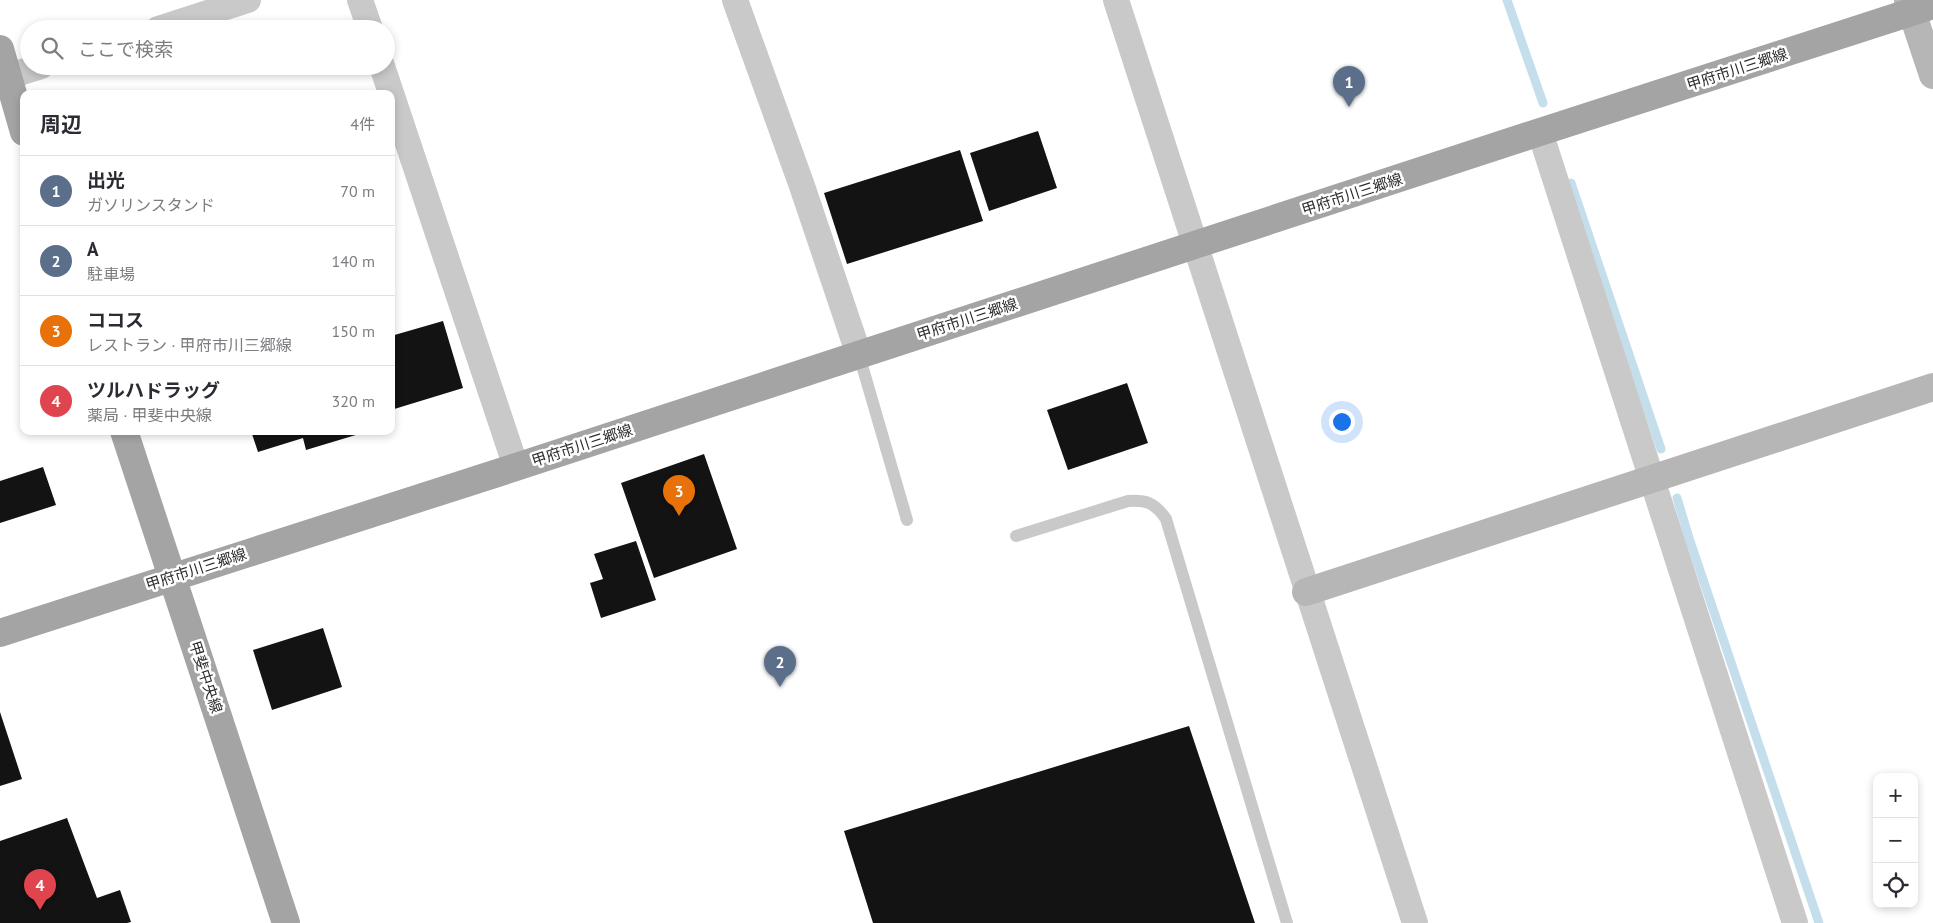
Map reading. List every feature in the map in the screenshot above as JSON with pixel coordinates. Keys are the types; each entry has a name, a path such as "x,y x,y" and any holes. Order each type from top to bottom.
{"main road":[{"name":"甲府市川三郷線","path":"0,633 516,467 1540,132 1918,6"},
{"path":"0,48 4,78 20,121"},
{"name":"甲斐中央線","path":"125,435 173,576 280,921"}],"street":[{"path":"186,20 248,0"},
{"path":"360,0 367,20"},
{"path":"735,0 802,186 859,354"},
{"path":"1116,0 1306,592 1415,923"},
{"path":"1918,6 1933,75"},
{"path":"4,78 20,73"},
{"path":"385,75 390,90"},
{"path":"395,105 516,467"},
{"path":"1540,132 1795,923"},
{"path":"1306,592 1933,387"}],"lane":[{"path":"859,354 907,520"},
{"path":"1016,536 1128,502 1143,500 1159,509 1166,519 1286,923"}],"building":[{"path":"1038,131 1057,188 989,211 970,153"},
{"path":"960,150 983,221 847,264 824,193"},
{"path":"443,321 463,388 395,409 395,335"},
{"path":"1127,383 1148,443 1068,470 1047,410"},
{"path":"252,435 356,435 306,450 303,438 258,452"},
{"path":"704,454 737,549 654,578 621,483"},
{"path":"43,467 56,505 0,523 0,481"},
{"path":"636,541 656,600 601,618 590,583 603,579 594,554"},
{"path":"323,628 342,687 272,710 253,650"},
{"path":"0,712 22,779 0,786"},
{"path":"1189,726 1255,923 873,923 844,831"},
{"path":"67,818 97,898 120,890 131,922 0,923 0,841"}],"waterway":[{"path":"1507,0 1543,103"},
{"path":"1571,183 1661,449"},
{"path":"1677,498 1819,923"}],"place":[{"name":"出光","path":"1349,107"},
{"name":"ココス","path":"679,516"},
{"name":"A","path":"780,687"},
{"name":"ツルハドラッグ","path":"40,910"}]}
